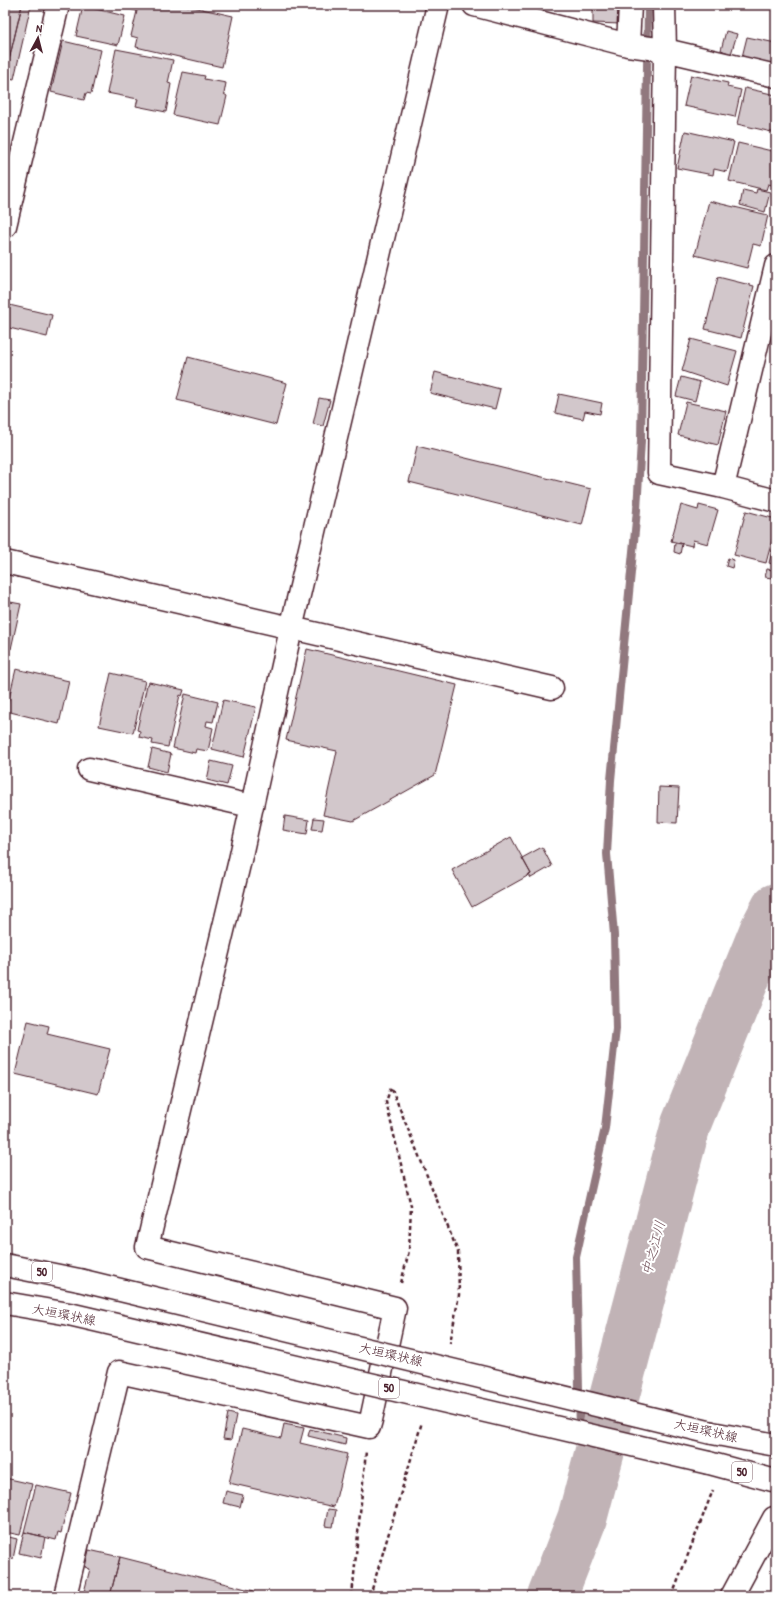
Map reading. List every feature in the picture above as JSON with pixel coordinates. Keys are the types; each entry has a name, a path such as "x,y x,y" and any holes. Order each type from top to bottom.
{"street":[{"path":"5,226 58,5"},
{"path":"65,1596 120,1372 368,1427 395,1308 147,1248 240,860 291,629 438,5"},
{"path":"474,5 647,48 776,76"},
{"path":"630,5 647,48 659,473 723,486 776,501"},
{"path":"647,48 664,5"},
{"path":"723,486 776,266"},
{"path":"5,562 552,688"},
{"path":"89,769 251,806"},
{"name":"大垣環状線","path":"5,1265 79,1280 712,1432 776,1445"},
{"name":"大垣環状線","path":"5,1303 69,1314 709,1463 776,1481"},
{"path":"732,1596 774,1518"}],"path":[{"path":"395,1308 409,1251 411,1206 386,1102 391,1087 458,1252 459,1295 450,1344"},
{"path":"370,1596 423,1420"},
{"path":"352,1596 368,1427"},
{"path":"672,1596 713,1489"}],"building":[{"path":"5,5 22,5 5,77"},
{"path":"22,5 31,5 14,79 5,77"},
{"path":"130,5 184,5 233,16 222,67 136,47 138,38 131,36 137,11 129,9"},
{"path":"593,5 621,5 621,24 593,23"},
{"path":"83,6 125,16 118,45 76,36"},
{"path":"726,31 737,34 731,54 721,50"},
{"path":"747,37 776,43 776,65 742,57"},
{"path":"63,41 101,50 91,94 86,93 84,100 51,92"},
{"path":"116,49 173,60 168,83 171,84 166,112 136,106 138,99 107,93"},
{"path":"183,72 205,76 204,79 226,83 224,94 227,96 220,125 173,115"},
{"path":"691,75 728,83 727,87 741,90 735,117 684,106"},
{"path":"745,88 776,95 776,133 737,124"},
{"path":"685,131 734,142 727,172 714,169 713,175 677,168"},
{"path":"738,143 776,152 776,186 768,184 766,190 729,181"},
{"path":"757,189 770,192 765,212 740,205 743,190 756,193"},
{"path":"709,201 768,215 761,246 753,244 747,268 695,255"},
{"path":"718,277 754,286 741,338 705,329"},
{"path":"5,304 52,315 47,337 5,327"},
{"path":"691,339 737,351 727,386 682,371"},
{"path":"188,357 287,383 276,425 177,400"},
{"path":"435,372 500,389 495,409 430,393"},
{"path":"681,377 700,382 695,401 676,396"},
{"path":"559,394 602,403 600,414 585,411 583,419 555,413"},
{"path":"319,398 330,400 323,426 313,424"},
{"path":"686,402 726,411 718,445 678,435"},
{"path":"417,446 591,489 582,525 409,482"},
{"path":"681,505 698,510 699,505 718,510 708,544 693,540 692,546 671,541"},
{"path":"746,511 776,519 776,525 766,563 734,555"},
{"path":"776,534 776,565 769,563"},
{"path":"675,543 682,544 680,554 674,552"},
{"path":"728,558 734,560 732,568 726,566"},
{"path":"767,569 773,570 772,578 765,577"},
{"path":"5,601 21,604 11,649 5,647"},
{"path":"307,649 457,685 435,775 353,821 323,815 337,751 286,740"},
{"path":"16,669 69,681 59,724 6,711"},
{"path":"111,673 145,681 133,733 99,726"},
{"path":"149,682 184,690 182,696 180,695 168,747 152,744 153,740 139,737 140,731 137,730 147,685"},
{"path":"185,694 218,702 213,722 207,721 206,726 213,728 208,751 196,749 195,753 173,748"},
{"path":"223,700 256,707 244,757 212,749"},
{"path":"152,749 171,754 167,772 148,767"},
{"path":"211,761 232,766 227,785 207,780"},
{"path":"659,787 679,788 677,823 658,822"},
{"path":"285,816 309,820 307,834 283,830"},
{"path":"314,818 324,819 322,830 312,829"},
{"path":"511,837 531,874 472,907 452,870"},
{"path":"542,847 552,866 531,878 529,875 531,874 522,858"},
{"path":"28,1021 49,1026 47,1034 110,1049 98,1094 15,1074"},
{"path":"228,1413 236,1415 231,1440 223,1439"},
{"path":"284,1424 304,1428 300,1443 347,1454 334,1507 229,1483 242,1429 281,1438"},
{"path":"310,1429 346,1438 345,1445 308,1436"},
{"path":"5,1478 32,1484 20,1535 5,1532"},
{"path":"36,1485 71,1493 61,1533 58,1532 56,1540 24,1532"},
{"path":"226,1491 243,1495 240,1507 223,1503"},
{"path":"328,1509 336,1510 333,1527 325,1526"},
{"path":"24,1532 45,1537 41,1558 19,1553"},
{"path":"5,1536 17,1539 13,1559 5,1557"},
{"path":"89,1550 120,1557 110,1596 100,1596 84,1592 90,1569 85,1567"},
{"path":"120,1557 254,1591 253,1596 110,1596"}],"waterway":[{"path":"582,1519 576,1257 605,1128 616,1029 614,935 607,854 611,780 637,510 641,441 648,5"},
{"name":"中之江川","path":"552,1596 582,1519 686,1124 764,931 776,908"}]}
